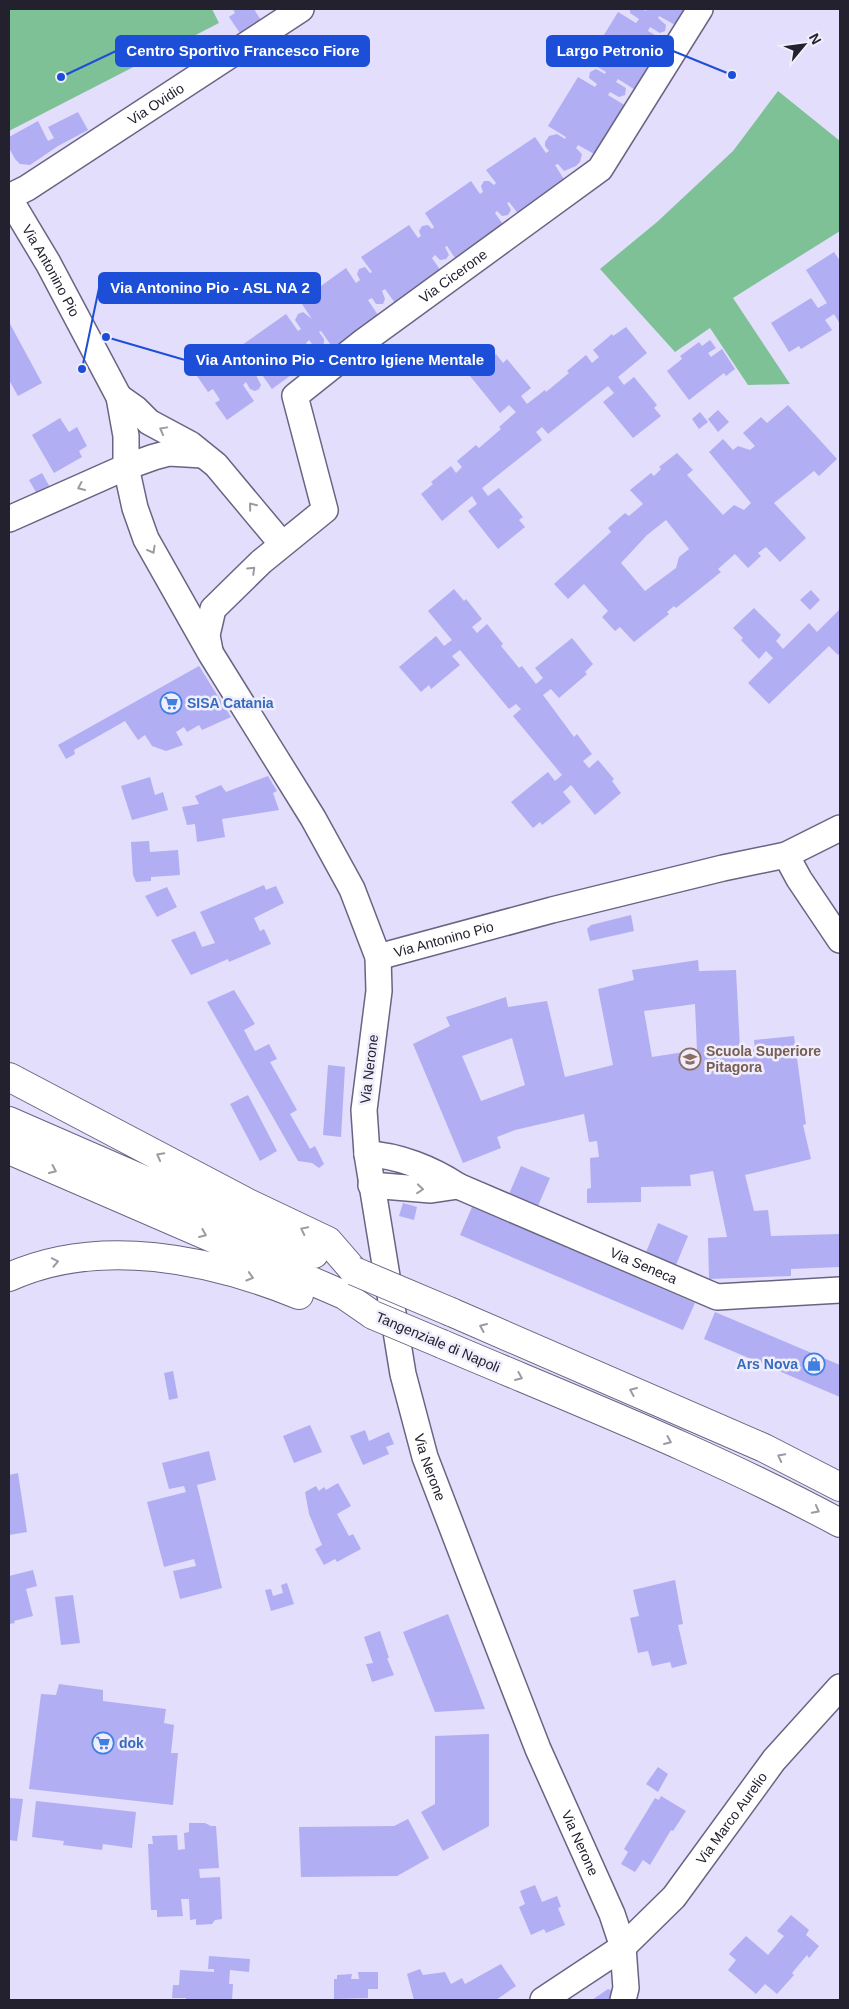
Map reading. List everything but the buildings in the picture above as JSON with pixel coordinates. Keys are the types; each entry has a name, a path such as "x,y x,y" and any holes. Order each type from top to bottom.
{"highway":[{"path":"9,1077 248,1202 328,1241 354,1271"},
{"path":"9,1121 764,1448 840,1487"},
{"name":"Tangenziale di Napoli","path":"9,1150 344,1295 373,1315 727,1467 780,1491 840,1523"},
{"path":"9,1276 50,1262 85,1257 120,1255 146,1257 177,1261 242,1275 270,1284 352,1317 373,1315"}],"street":[{"name":"Via Ovidio","path":"9,197 27,188 301,9"},
{"name":"Via Cicerone","path":"282,544 325,510 295,396 364,342 600,169 700,9"},
{"name":"Via Antonino Pio","path":"9,197 48,262 119,397 126,436 126,467 135,508 146,539 175,590 183,620 211,654 318,826 352,889 378,957 552,910 723,868 786,855 840,828"},
{"name":"Via Antonino Pio","path":"119,397 136,408 149,422 190,444 216,464 282,544 223,598 214,610 208,624 207,635 211,654"},
{"path":"9,519 126,467 169,453 204,456"},
{"path":"135,508 146,482 162,467 175,462 204,456"},
{"name":"Via Antonino Pio","path":"175,590 188,603 199,607 210,605 223,598"},
{"path":"786,855 799,879 840,940"},
{"name":"Via Nerone","path":"378,957 379,990 364,1110 371,1185 403,1374 425,1457 538,1749 612,1914 623,1947 626,1988 623,2000"},
{"name":"Via Seneca","path":"367,1154 383,1155 439,1174 458,1186 717,1297 840,1290"},
{"path":"371,1185 431,1190 458,1186"},
{"name":"Via Marco Aurelio","path":"543,2000 623,1947 674,1897 774,1760 840,1687"}],"green space":[{"path":"9,9 212,9 219,23 9,131"},
{"path":"778,91 840,141 840,231 733,298 790,384 748,385 710,328 675,352 600,269 657,222 733,151"}],"place":[{"name":"Largo Petronio","path":"732,75"},
{"name":"Centro Sportivo Francesco Fiore","path":"61,77"},
{"name":"Via Antonino Pio - Centro Igiene Mentale","path":"106,337"},
{"name":"Via Antonino Pio - ASL NA 2","path":"82,369"},
{"name":"SISA Catania","path":"171,703"},
{"name":"Scuola Superiore Pitagora","path":"690,1059"},
{"name":"Ars Nova","path":"814,1364"},
{"name":"dok","path":"103,1743"}]}
